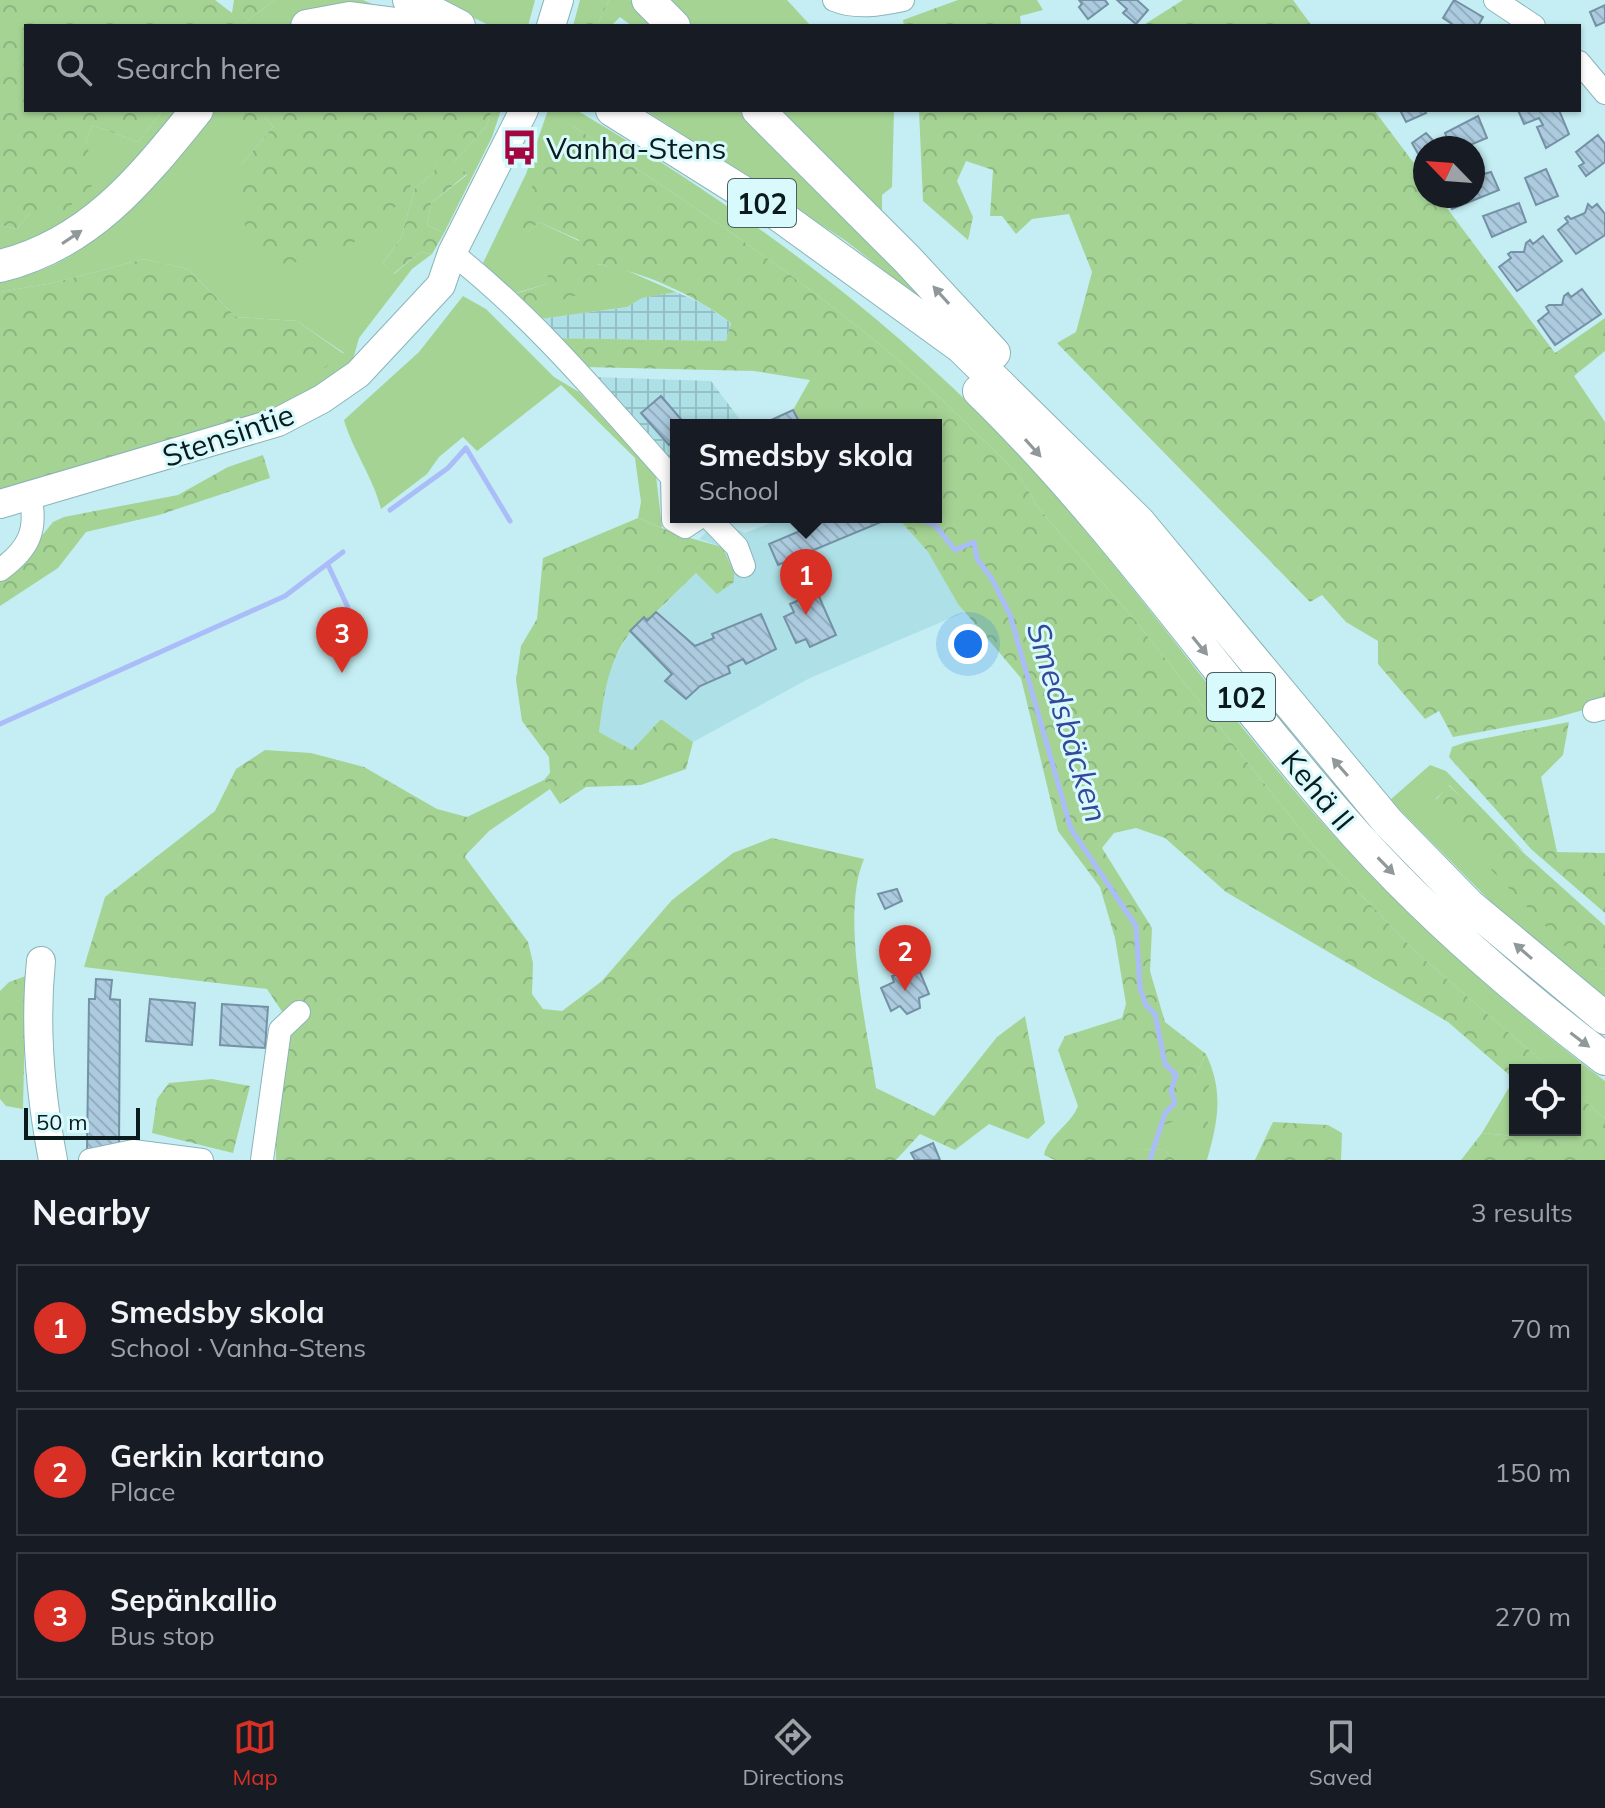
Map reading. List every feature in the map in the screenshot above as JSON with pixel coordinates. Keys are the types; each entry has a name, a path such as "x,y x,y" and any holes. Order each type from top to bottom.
{"highway":[{"path":"409,0 455,24"},
{"path":"648,0 672,24"},
{"path":"318,24 350,18 396,24"},
{"path":"0,266 62,244 85,228 124,194 195,112"},
{"name":"Kehä II","path":"615,112 776,213 961,347 1139,522 1388,822 1469,905 1605,1018"},
{"path":"760,112 917,270 1091,458 1139,522"},
{"name":"Kehä II","path":"904,308 951,363 1063,482 1359,838 1491,968 1605,1059"}],"main road":[{"path":"536,24 542,0"},
{"path":"552,24 559,0"},
{"name":"Stensintie","path":"504,146 510,112"},
{"name":"Stensintie","path":"0,504 217,442 308,407 358,374 441,285 452,253 523,112"},
{"path":"41,961 36,1012 43,1105 53,1160"}],"street":[{"path":"834,0 847,6 903,0"},
{"path":"1495,0 1531,24"},
{"path":"1581,64 1605,93"},
{"path":"452,253 490,282 670,476"},
{"path":"0,570 33,533 35,514 30,495"},
{"path":"714,523 737,547 744,566"},
{"path":"262,1160 280,1030 299,1012"},
{"path":"90,1160 133,1151 202,1160"}],"shaded area":[{"path":"676,292 703,304 731,323 726,341 549,338 533,320 627,307 641,298"},
{"path":"594,377 711,381 740,419 670,419 670,462"},
{"path":"724,523 745,533 771,523 902,523 928,552 965,612 810,678 693,742 661,719 632,750 599,732 606,675 630,631 644,617 648,621 722,547 699,539 715,524"}],"green space":[{"path":"0,0 215,0 232,13 234,0 274,0 244,24 24,24 24,112 161,112 138,142 92,125 86,144 99,179 55,220 30,213 17,229 0,225"},
{"path":"274,0 363,0 398,15 318,16 293,24 244,24"},
{"path":"435,0 535,0 529,24 487,24"},
{"path":"580,0 609,0 598,24 574,24"},
{"path":"609,0 630,0 655,24 629,24 620,17 613,24 598,24"},
{"path":"665,0 787,0 809,24 689,24"},
{"path":"958,0 1037,0 1043,10 1020,16 1021,24 904,24 903,20"},
{"path":"1183,0 1293,0 1311,24 1145,24"},
{"path":"161,112 184,112 93,211 0,254 0,225 17,229 86,144 92,125 138,142"},
{"path":"211,112 244,112 232,124 265,118 273,127 241,165 247,227 262,266 439,147 434,173 415,188 401,238 383,263 394,274 420,252 432,254 412,269 359,338 352,363 333,382 257,417 344,353 297,321 236,317 188,269 144,259 53,283 0,292 0,280 33,273 64,259 94,240 122,217"},
{"path":"244,112 491,112 486,127 454,162 467,174 431,203 427,225 444,233 432,254 420,252 393,274 383,263 401,238 415,188 434,173 438,149 375,234 306,261 261,266 231,190 241,165 273,127 265,118 251,130 231,124"},
{"path":"491,112 500,112 492,137 444,233 427,225 431,203 467,175 453,163 486,127"},
{"path":"547,112 579,112 699,187 806,263 956,390 1042,480 1266,757 1374,878 1485,983 1605,1081 1605,1119 1581,1097 1581,1064 1545,1064 1417,953 1313,845 1138,624 1036,505 1015,473 925,384 829,304 573,126 520,216 520,225 529,231 539,222 579,241 579,258 546,284 516,293 608,285 596,264 621,268 676,292 642,298 627,307 533,320 483,263 526,174"},
{"path":"648,112 750,112 973,340 846,241"},
{"path":"774,112 894,112 892,187 882,195 882,211 852,191"},
{"path":"919,112 1376,112 1413,162 1413,208 1447,208 1555,353 1605,318 1605,351 1574,376 1605,422 1605,704 1551,719 1453,737 1439,711 1425,719 1378,664 1378,641 1346,622 1322,595 1310,602 1057,343 1076,332 1092,272 1069,214 1032,219 1016,234 1002,216 990,216 993,170 966,161 957,181 973,217 968,240 923,201"},
{"path":"573,126 779,267 878,343 925,384 1015,473 1036,505 1138,624 1313,845 1417,953 1545,1064 1509,1064 1509,1075 1448,1022 1226,892 1165,838 1136,828 1114,833 1102,848 1152,928 1150,971 1165,1022 1206,1054 1194,1078 1210,1083 1201,1108 1207,1115 1209,1129 1192,1135 1183,1118 1143,1132 1139,1149 1164,1150 1175,1160 1055,1160 1044,1155 1050,1142 1078,1106 1058,1050 1065,1036 1122,1018 1126,1004 1115,938 1100,887 1058,831 1021,678 958,604 928,552 902,523 942,523 942,419 798,419 793,410 810,380 754,371 585,367 549,338 726,341 731,323 667,286 632,272 597,264 609,286 528,310 515,294 546,284 553,251 579,258 579,240 539,222 529,231 520,226 520,216 548,147"},
{"path":"144,259 188,269 236,317 297,321 344,354 257,417 0,494 0,292 53,283"},
{"path":"463,296 486,309 554,377 579,392 656,476 662,528 638,518 641,502 635,458 561,385 477,451 463,437 439,457 427,474 381,509 344,420 419,352"},
{"path":"263,455 270,478 159,515 86,532 58,568 0,606 0,579 27,554 53,522 64,517 178,495 228,467"},
{"path":"638,518 676,534 722,547 734,572 734,582 717,594 696,573 647,621 643,617 623,643 610,670 599,732 632,750 661,719 693,742 686,769 641,785 586,787 560,804 544,780 550,773 549,757 522,721 516,680 521,646 537,619 543,558"},
{"path":"1569,722 1563,755 1541,777 1557,852 1605,853 1605,913 1532,850 1449,757 1452,747 1466,742"},
{"path":"265,750 311,753 364,767 437,809 467,817 476,827 465,857 528,942 533,963 532,994 543,1009 562,1011 602,981 672,900 733,853 772,838 864,859 857,882 855,940 876,1088 934,1116 997,1037 1025,1016 1045,1123 1028,1139 989,1124 955,1150 920,1134 896,1160 276,1160 276,1031 283,1013 267,989 84,967 105,897 215,811 236,769"},
{"path":"1430,765 1446,771 1524,852 1490,826 1449,785 1436,799 1584,965 1605,969 1605,999 1505,916 1390,800"},
{"path":"544,780 550,789 489,831 464,857 475,827 467,817"},
{"path":"1448,785 1605,926 1605,969 1584,966 1476,854 1436,800"},
{"path":"26,976 23,1109 6,1106 0,1099 0,991 9,982"},
{"path":"1206,1054 1217,1094 1214,1132 1207,1160 1175,1160 1164,1150 1138,1149 1142,1132 1201,1108 1194,1078"},
{"path":"212,1079 250,1086 233,1153 152,1133 157,1099 169,1083"},
{"path":"1509,1087 1509,1135 1482,1133"},
{"path":"1581,1097 1605,1119 1605,1160 1461,1160 1482,1133 1581,1136"},
{"path":"1273,1122 1328,1125 1342,1133 1341,1160 1255,1160"}],"building":[{"path":"1079,0 1105,0 1108,4 1088,19 1079,7 1082,4"},
{"path":"1117,0 1137,0 1148,10 1136,24 1123,13 1127,9"},
{"path":"1454,0 1483,17 1479,24 1452,24 1443,18"},
{"path":"1605,5 1605,22 1596,26 1590,12"},
{"path":"1401,112 1426,113 1406,122"},
{"path":"1519,112 1560,112 1569,134 1546,148 1537,127 1543,125 1539,118 1524,124"},
{"path":"1478,116 1487,138 1446,136 1445,133"},
{"path":"1598,135 1605,144 1605,162 1586,176 1579,166 1584,163 1576,152"},
{"path":"1546,169 1558,196 1536,205 1525,178"},
{"path":"1491,172 1499,190 1485,196 1485,174"},
{"path":"1519,203 1526,222 1492,237 1483,216"},
{"path":"1588,204 1592,208 1597,204 1605,214 1605,235 1576,254 1558,230 1568,222 1565,218 1568,216 1571,219 1585,213"},
{"path":"1543,236 1562,261 1517,291 1499,267 1511,258 1508,254 1524,252 1526,243 1530,240 1533,244"},
{"path":"1582,289 1601,314 1555,345 1538,321 1549,312 1546,307 1562,305 1564,296 1568,293 1571,297"},
{"path":"661,396 681,419 670,419 670,444 669,445 641,413"},
{"path":"793,410 798,419 773,419"},
{"path":"819,523 879,523 778,565 769,544"},
{"path":"817,592 836,635 810,647 806,639 796,643 784,617 794,612 790,604"},
{"path":"656,612 695,646 714,638 712,634 761,614 776,649 746,664 743,659 728,666 730,673 700,686 686,699 665,681 672,674 630,631 644,617 647,621"},
{"path":"897,889 902,901 885,909 878,894"},
{"path":"903,972 906,977 920,972 929,994 919,998 920,1008 907,1014 900,1006 891,1011 881,988 894,982 892,976"},
{"path":"96,979 112,980 110,999 120,1000 119,1148 87,1152 89,999 95,999"},
{"path":"150,999 195,1003 192,1045 146,1041"},
{"path":"222,1004 268,1007 265,1048 220,1045"},
{"path":"933,1143 940,1160 915,1160 911,1153"}],"waterway":[{"path":"390,510 448,468 466,448 510,521"},
{"name":"Smedsbäcken","path":"929,523 935,525 955,550 974,542 977,559 992,579 1010,615 1071,829 1136,926 1140,988 1146,1005 1155,1014 1165,1064 1176,1075 1171,1091 1175,1103 1165,1113 1150,1160"},
{"path":"0,724 285,596 343,552"},
{"path":"328,565 351,614"}],"place":[{"name":"Vanha-Stens","path":"520,148"},
{"name":"Smedsby skola","path":"806,615"},
{"name":"Sepänkallio","path":"342,673"},
{"name":"Gerkin kartano","path":"905,991"}]}
